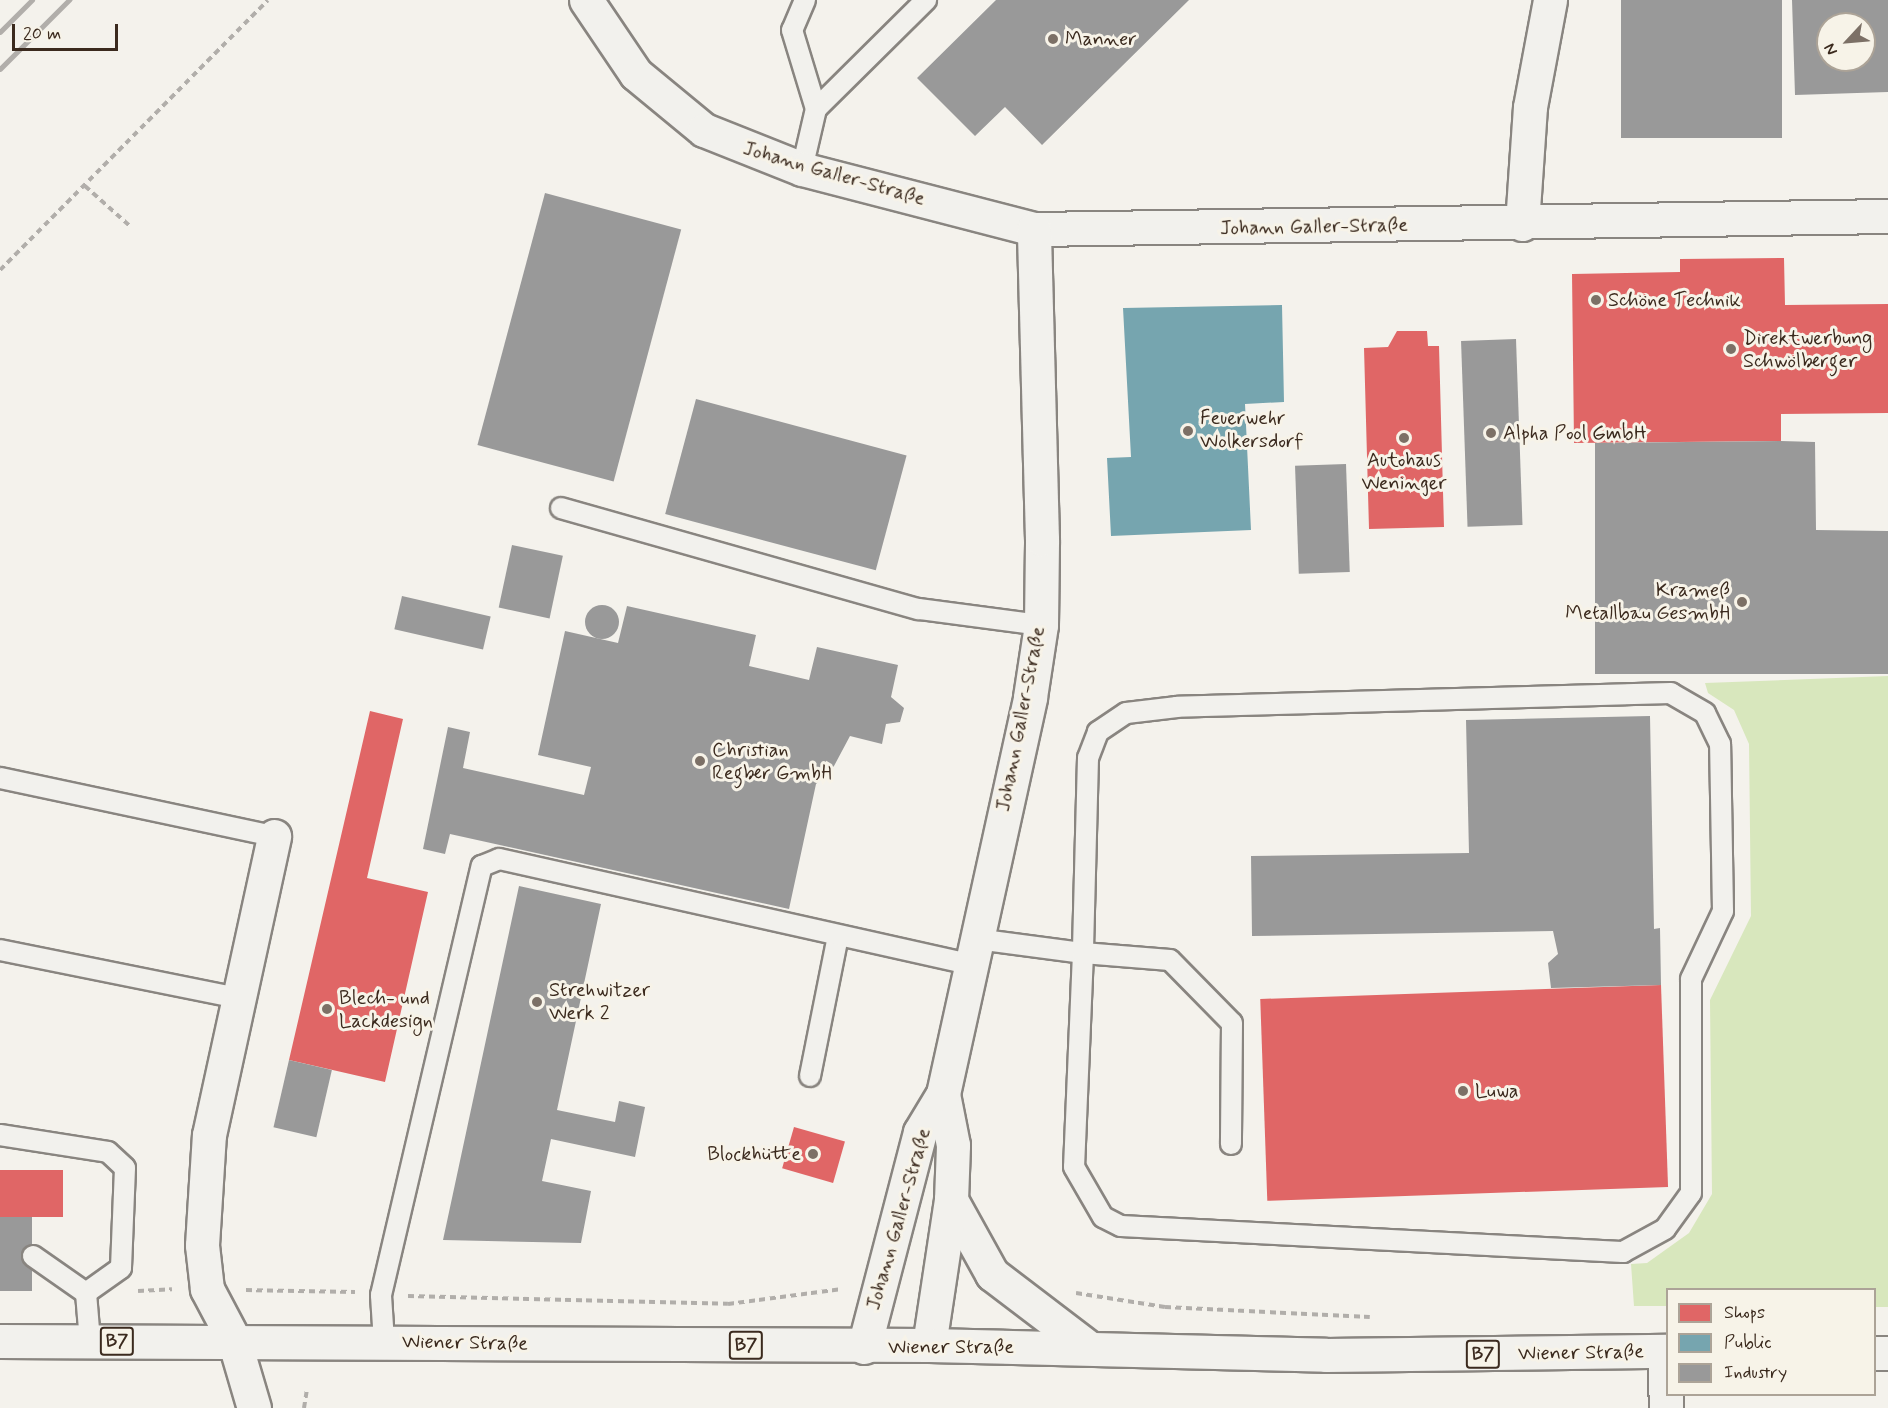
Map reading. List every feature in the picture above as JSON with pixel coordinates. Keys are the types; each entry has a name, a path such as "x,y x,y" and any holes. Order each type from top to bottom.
{"street":[{"name":"Johann Galler-Straße","path":"586,0 628,65 669,104 740,147 802,169 1034,230 1522,224 1888,216"},
{"path":"1522,224 1530,107 1550,0"},
{"name":"Johann Galler-Straße","path":"864,1347 920,1132 943,1094 1041,625 1034,230"},
{"path":"254,1408 234,1341 207,1289 202,1249 209,1136 274,836"},
{"name":"Johann Galler-Straße","path":"928,1346 951,1200 953,1145 943,1094"},
{"path":"951,1200 992,1274 1089,1348"},
{"name":"Wiener Straße","path":"0,1341 928,1346 1326,1355 1666,1351"},
{"path":"1666,1351 1666,1408"}],"lane":[{"path":"802,169 816,110 792,30 805,0"},
{"path":"816,110 926,0"},
{"path":"561,508 919,609 1041,625"},
{"path":"1671,693 1684,697 1714,724 1720,744 1723,911 1691,979 1692,1193 1665,1229 1623,1252 1120,1226 1103,1217 1074,1167 1083,953 1088,758 1098,732 1126,713 1671,693"},
{"path":"0,778 274,836"},
{"path":"384,1342 381,1295 482,866 499,859 838,936 973,952 1083,953 1170,960 1232,1023 1231,1144"},
{"path":"810,1076 838,936"},
{"path":"0,950 238,998"},
{"path":"0,1135 108,1152 125,1168 121,1268 86,1293"},
{"path":"33,1256 86,1293"},
{"path":"86,1293 90,1342"}],"path":[{"path":"0,270 268,0"},
{"path":"85,186 131,226"},
{"path":"304,1408 307,1389"}],"green space":[{"path":"1888,676 1888,1307 1876,1307 1876,1288 1666,1288 1666,1306 1634,1306 1631,1264 1647,1263 1689,1233 1712,1194 1710,1000 1751,916 1749,744 1734,710 1708,693 1705,683"}],"building: Shops":[{"name":"Direktwerbung Schwölberger","path":"1784,258 1785,305 1888,304 1888,413 1781,414 1781,441 1574,443 1572,274 1680,272 1680,259"},
{"name":"Autohaus Weninger","path":"1397,331 1427,331 1428,346 1439,346 1444,527 1369,529 1364,348 1388,347"},
{"path":"370,711 403,719 367,878 428,892 385,1082 289,1060"},
{"name":"Luwa","path":"1661,985 1668,1187 1267,1201 1260,999"},
{"path":"794,1127 845,1142 833,1183 782,1168"},
{"path":"0,1170 63,1170 63,1217 0,1217"}],"building: Public":[{"name":"Feuerwehr Wolkersdorf","path":"1282,305 1284,402 1245,404 1251,530 1111,536 1107,458 1131,457 1123,308"}],"building: Industry":[{"name":"Manner","path":"996,0 1189,0 1042,145 1005,107 975,136 917,78"},
{"path":"1621,0 1782,0 1782,138 1621,138"},
{"path":"1792,0 1888,0 1888,92 1795,95"},
{"path":"545,193 681,229 614,482 477,445"},
{"name":"Alpha Pool GmbH","path":"1516,339 1522,525 1468,527 1461,341"},
{"path":"696,399 907,455 876,570 665,514"},
{"name":"Krameß Metallbau GesmbH","path":"1815,442 1816,530 1888,531 1888,674 1595,674 1595,443"},
{"path":"1346,464 1350,572 1299,574 1295,466"},
{"path":"512,545 563,556 550,618 499,608"},
{"path":"402,596 491,616 483,650 394,629"},
{"path":"602,605 614,610 619,622 614,634 602,639 590,634 585,622 590,610"},
{"name":"Christian Regber GmbH","path":"627,606 756,635 749,666 809,680 817,647 898,665 891,697 904,708 900,722 886,724 882,744 850,736 834,766 816,784 789,909 450,834 445,854 423,849 448,727 470,732 463,768 584,795 591,767 538,755 565,631 618,643"},
{"path":"1650,716 1654,929 1660,928 1661,985 1551,988 1548,963 1558,954 1553,931 1252,936 1251,856 1469,853 1466,720"},
{"name":"Strehwitzer Werk 2","path":"519,886 601,904 557,1110 615,1122 619,1101 645,1107 635,1157 551,1139 542,1181 591,1191 581,1243 443,1240"},
{"path":"289,1060 332,1070 316,1137 273,1127"},
{"path":"0,1217 32,1217 32,1291 0,1291"}],"railway":[{"path":"0,32 32,0"},
{"path":"0,69 69,0"}],"place":[{"name":"Manner","path":"1053,39"},
{"name":"Schöne Technik","path":"1596,300"},
{"name":"Direktwerbung Schwölberger","path":"1731,349"},
{"name":"Feuerwehr Wolkersdorf","path":"1188,431"},
{"name":"Alpha Pool GmbH","path":"1491,433"},
{"name":"Autohaus Weninger","path":"1404,438"},
{"name":"Krameß Metallbau GesmbH","path":"1742,602"},
{"name":"Christian Regber GmbH","path":"700,761"},
{"name":"Strehwitzer Werk 2","path":"537,1002"},
{"name":"Blech- und Lackdesign","path":"327,1009"},
{"name":"Luwa","path":"1463,1091"},
{"name":"Blockhütte","path":"813,1154"}]}
